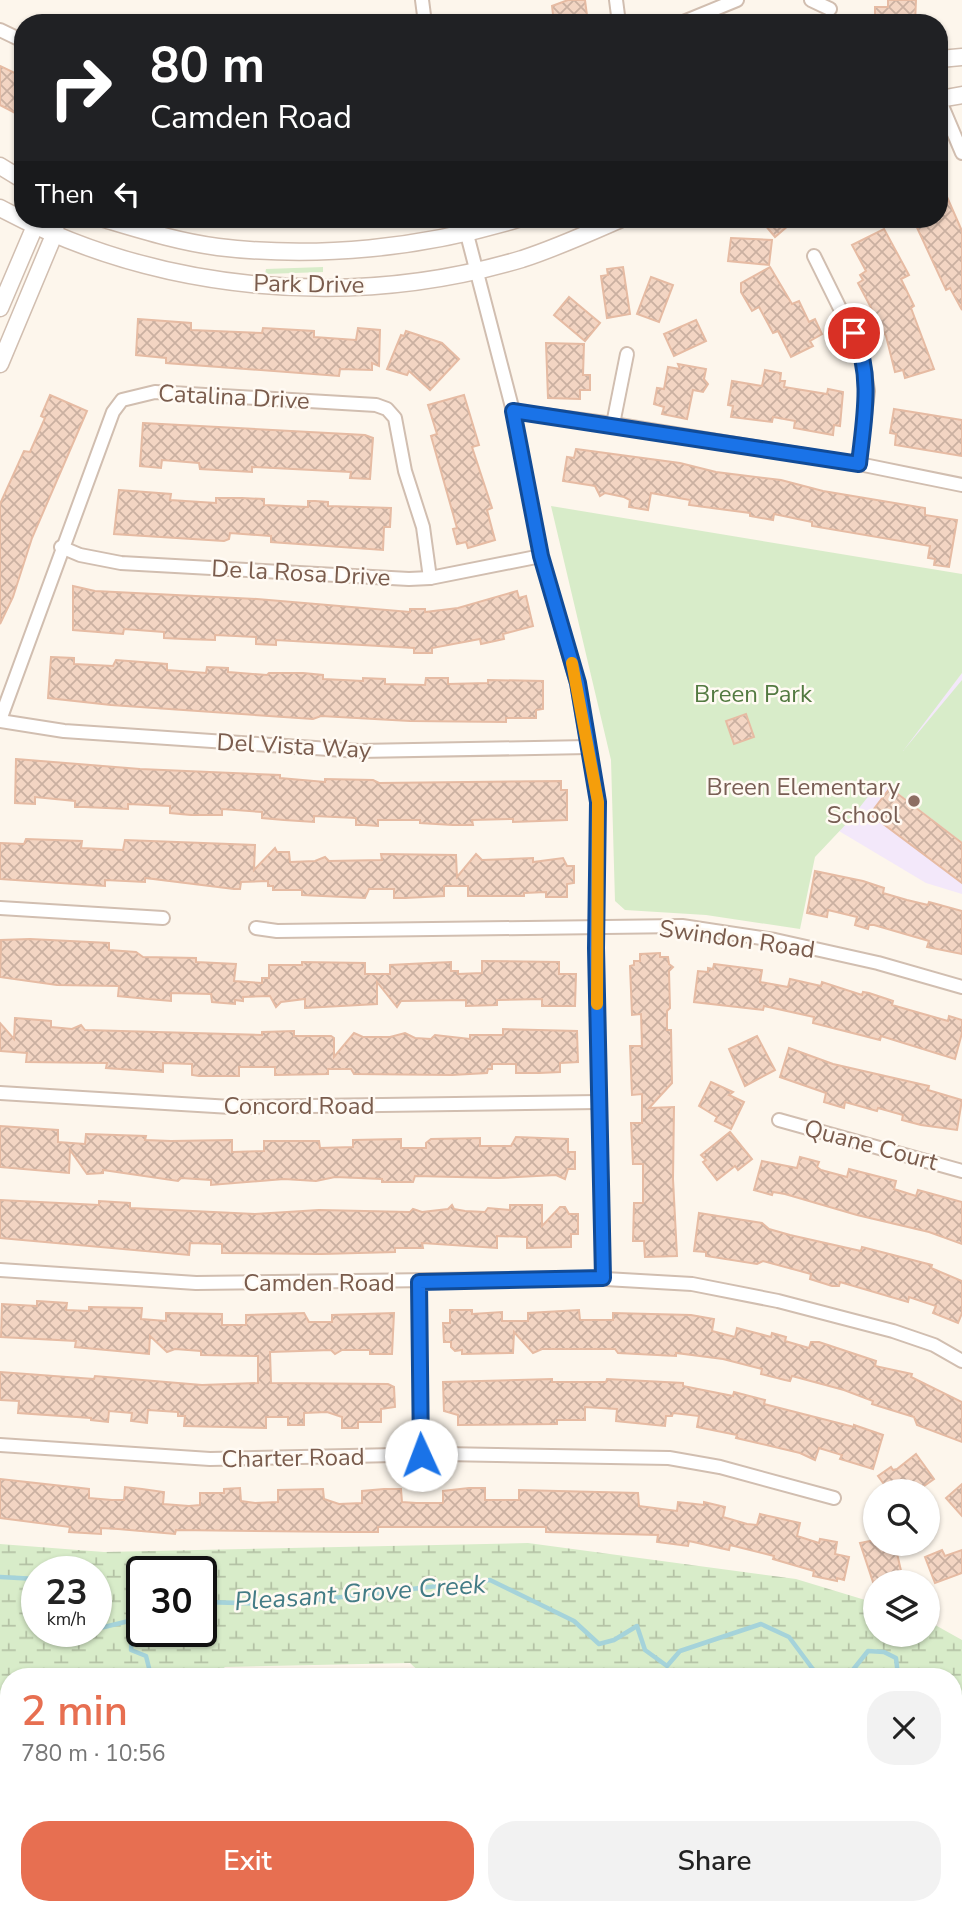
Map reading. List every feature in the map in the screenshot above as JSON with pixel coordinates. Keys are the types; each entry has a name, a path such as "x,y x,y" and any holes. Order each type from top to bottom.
{"street":[{"path":"703,14 737,0"},
{"path":"811,0 830,9"},
{"path":"948,119 962,153"},
{"path":"0,308 36,228"},
{"path":"0,364 55,228"},
{"name":"Park Drive","path":"57,228 150,266 258,285 363,287 419,281 544,252 600,228"},
{"name":"Park Drive","path":"136,228 218,247 313,251 399,245 458,228"},
{"path":"466,228 513,411 541,556 578,683 598,802 596,928 603,1278"},
{"path":"814,256 862,353 868,391 859,464"},
{"path":"613,424 627,354"},
{"name":"Catalina Drive","path":"0,720 61,547 113,412 122,400 155,391 376,405 387,409 394,418 405,471 423,527 430,578"},
{"path":"513,411 613,424 859,464 962,485"},
{"name":"De la Rosa Drive","path":"61,547 80,555 121,563 374,579 430,578 541,556"},
{"name":"Del Vista Way","path":"0,720 64,731 359,751 589,747"},
{"path":"0,908 163,918"},
{"name":"Swindon Road","path":"256,928 682,926 775,940 878,963 962,987"},
{"name":"Concord Road","path":"0,1093 231,1107 598,1101"},
{"name":"Quane Court","path":"779,1120 962,1171"},
{"name":"Camden Road","path":"0,1270 196,1283 603,1278 692,1284 778,1301 903,1335 934,1345 962,1361"},
{"path":"419,1282 421,1455"},
{"name":"Charter Road","path":"0,1445 210,1459 421,1455 669,1458 720,1467 834,1498"}],"shaded area":[{"name":"Breen Elementary School","path":"962,673 962,894 926,883 839,831"}],"green space":[{"path":"323,267 323,272 265,274 266,269"},
{"name":"Breen Park","path":"551,506 962,574 962,673 903,751 962,680 962,842 881,780 849,821 815,857 800,929 706,915 625,910 615,901 611,760"},
{"path":"528,1543 796,1579 863,1599 863,1647 940,1647 940,1628 962,1640 962,1668 415,1668 410,1663 225,1668 0,1668 0,1544 104,1552"}],"building":[{"path":"568,0 585,0 587,14 553,14 552,6"},
{"path":"888,0 916,0 915,14 875,14 875,7 888,7"},
{"path":"0,66 14,73 14,112 0,105"},
{"path":"948,199 962,231 962,310 950,288 946,290 917,228 948,228"},
{"path":"768,228 786,228 775,237"},
{"path":"884,229 909,275 901,279 914,306 911,308 934,369 905,378 903,370 895,372 886,336 858,283 863,280 860,275 866,271 852,245"},
{"path":"731,238 772,240 769,265 728,261"},
{"path":"623,267 630,314 607,318 601,276 608,275 607,269"},
{"path":"770,267 792,304 799,301 809,322 815,319 822,334 810,341 813,346 791,357 778,331 773,333 759,307 752,311 741,292 741,283"},
{"path":"651,277 673,285 659,322 637,314"},
{"path":"569,297 600,323 585,341 554,315"},
{"path":"138,319 191,323 191,330 262,333 263,328 314,331 314,337 356,340 358,328 380,330 379,366 372,363 372,370 340,369 339,376 166,363 166,358 136,355"},
{"path":"696,320 706,341 674,356 664,334"},
{"path":"406,331 442,343 459,359 430,390 409,371 407,375 387,369 401,335 404,336"},
{"path":"546,343 584,344 583,375 590,375 590,390 580,390 580,399 548,398"},
{"path":"678,364 706,369 704,379 708,384 703,392 693,390 687,419 662,414 664,407 654,404 657,388 664,389 668,367 680,369"},
{"path":"765,370 781,373 780,381 785,381 784,387 827,394 828,389 843,392 840,426 834,425 833,435 794,428 795,421 773,417 772,422 731,417 733,406 728,405 732,381 762,386"},
{"path":"50,395 87,411 32,538 13,597 0,624 0,504 24,451 30,452 45,418 41,416"},
{"path":"464,395 479,445 472,447 492,508 487,510 495,540 468,548 466,542 457,544 453,529 457,528 431,436 437,434 428,405"},
{"path":"894,409 962,420 962,456 895,445 896,434 890,433"},
{"path":"143,423 365,435 373,438 370,479 350,478 351,472 252,467 252,472 200,469 199,463 162,460 161,468 140,466"},
{"path":"576,449 781,480 823,491 925,508 925,515 957,520 949,567 934,565 935,559 928,558 930,546 812,526 812,522 774,514 773,520 750,516 750,513 689,505 690,500 651,493 648,510 629,507 630,500 624,497 605,493 600,496 595,486 563,481 567,457 574,458"},
{"path":"119,490 171,494 170,500 216,503 216,498 242,498 264,499 264,505 308,507 308,501 315,501 328,502 328,506 391,508 390,527 384,527 383,550 271,542 271,536 230,533 229,539 224,541 114,534"},
{"path":"73,586 95,591 257,599 410,612 410,609 425,609 425,612 458,608 517,591 519,598 526,596 533,626 503,634 504,639 481,644 480,639 432,648 432,653 414,653 414,648 276,640 276,645 256,644 256,637 215,635 215,640 164,638 164,632 124,629 123,634 73,630"},
{"path":"51,657 74,658 74,664 113,666 116,660 167,664 167,670 206,673 207,667 228,668 228,672 267,675 323,675 323,679 385,679 385,684 425,685 426,678 448,678 448,684 488,683 488,680 543,681 543,709 536,710 536,718 506,718 506,722 410,721 321,716 313,719 111,705 48,698"},
{"path":"746,714 754,737 734,744 726,721"},
{"path":"16,759 140,769 280,775 280,778 325,782 325,779 373,780 379,783 561,781 561,790 567,790 567,820 472,820 473,825 453,825 420,823 420,820 378,820 378,826 356,825 356,818 314,816 314,822 284,820 262,818 262,812 222,809 222,815 191,815 170,813 170,806 128,804 128,809 75,807 75,801 35,797 35,804 15,803"},
{"path":"890,788 962,843 962,883 870,814"},
{"path":"26,839 82,841 81,848 123,850 125,840 255,845 254,870 275,848 277,852 289,852 290,862 315,861 325,857 329,861 382,860 381,854 456,855 457,877 476,854 482,860 533,858 533,862 563,858 567,866 574,866 574,883 567,884 567,897 546,897 546,892 524,893 524,896 468,896 468,886 444,886 444,896 394,898 394,889 369,889 365,898 302,895 302,890 273,890 273,886 268,886 268,881 241,882 240,889 234,889 145,878 145,882 105,880 105,886 0,879 0,843 24,844"},
{"path":"815,871 863,881 884,888 883,893 907,900 928,905 929,902 962,911 962,954 927,947 929,941 874,925 869,925 868,929 855,925 857,917 828,910 827,917 807,913"},
{"path":"1,940 109,943 109,950 136,952 143,957 196,958 196,962 236,964 234,981 262,983 262,978 269,978 269,965 302,965 302,962 365,963 365,974 390,974 390,965 451,962 451,971 458,971 458,974 482,973 482,961 559,962 559,974 576,974 575,1006 542,1006 542,999 497,1000 497,1005 466,1006 466,1000 401,1001 397,1007 377,982 377,1004 305,1008 305,999 281,1002 276,1007 270,996 243,997 243,1001 235,1000 235,1004 212,1002 211,994 171,993 171,1001 118,996 119,986 57,985 0,977"},
{"path":"660,953 660,957 668,957 669,964 673,967 669,971 670,1008 667,1011 667,1030 671,1030 672,1083 649,1108 674,1107 673,1179 677,1256 645,1257 644,1241 633,1241 634,1203 643,1203 643,1164 633,1164 631,1123 642,1123 642,1094 632,1095 630,1046 642,1046 641,1014 632,1015 630,966 634,965 634,961 640,961 640,954"},
{"path":"714,964 762,970 760,982 788,987 790,979 821,986 822,982 862,995 863,992 869,993 893,1001 892,1005 948,1021 949,1016 962,1020 962,1033 955,1059 881,1036 880,1040 813,1023 814,1017 764,1006 763,1010 694,1002 698,971 708,972 708,968 713,969"},
{"path":"15,1018 51,1021 51,1027 72,1029 81,1025 85,1030 262,1035 262,1032 294,1031 294,1036 331,1036 334,1038 334,1057 354,1033 363,1037 390,1037 405,1033 415,1038 431,1039 435,1035 470,1039 470,1035 503,1035 503,1029 577,1031 578,1062 560,1063 560,1072 539,1073 516,1073 516,1064 492,1064 492,1069 488,1069 487,1073 452,1075 354,1074 351,1069 328,1069 328,1074 275,1075 275,1067 239,1067 239,1076 199,1076 192,1075 192,1064 163,1063 163,1072 106,1068 107,1063 26,1062 27,1053 0,1051 0,1023 14,1039"},
{"path":"757,1036 775,1070 745,1086 729,1049"},
{"path":"789,1048 833,1064 929,1086 928,1090 962,1100 957,1130 902,1120 903,1115 878,1108 877,1111 845,1102 844,1108 824,1102 826,1093 780,1077"},
{"path":"711,1082 733,1092 729,1095 744,1102 731,1129 715,1121 717,1117 699,1106"},
{"path":"0,1126 58,1130 58,1142 85,1144 86,1134 146,1136 145,1140 232,1140 232,1152 264,1151 264,1141 319,1141 320,1148 353,1147 353,1140 401,1139 401,1148 426,1148 426,1143 431,1139 480,1138 480,1146 511,1146 516,1137 568,1139 568,1152 575,1152 575,1169 568,1169 565,1179 556,1175 498,1178 415,1176 413,1182 382,1182 382,1179 335,1177 316,1181 284,1179 211,1185 211,1180 181,1178 178,1181 103,1170 103,1173 87,1174 70,1150 69,1173 0,1167"},
{"path":"730,1132 752,1159 738,1170 735,1166 717,1180 701,1155"},
{"path":"800,1157 819,1162 817,1167 821,1170 847,1177 849,1169 896,1181 894,1189 916,1196 918,1190 962,1202 962,1244 929,1232 785,1194 773,1192 772,1195 754,1190 762,1161 797,1168"},
{"path":"0,1200 99,1205 99,1201 130,1203 130,1208 255,1214 319,1210 410,1212 413,1209 422,1212 448,1209 452,1205 454,1209 485,1212 488,1208 510,1210 510,1205 542,1205 542,1226 560,1207 565,1207 569,1214 578,1214 578,1234 571,1234 571,1247 527,1248 527,1237 497,1236 497,1248 422,1243 423,1248 395,1248 395,1252 222,1253 222,1244 190,1243 189,1255 0,1238"},
{"path":"699,1213 762,1223 769,1229 790,1235 861,1251 862,1247 932,1265 931,1268 962,1281 962,1313 958,1323 933,1313 936,1306 909,1297 908,1302 840,1282 839,1286 832,1286 810,1279 811,1274 763,1261 757,1264 706,1256 706,1252 694,1251"},
{"path":"37,1301 67,1303 66,1310 89,1311 89,1307 142,1308 141,1319 166,1321 166,1313 222,1314 222,1325 246,1325 246,1315 304,1313 309,1322 332,1322 332,1315 394,1313 392,1354 370,1354 370,1350 342,1350 335,1354 331,1350 270,1352 271,1383 388,1384 394,1387 395,1407 381,1409 381,1422 358,1422 358,1428 342,1428 342,1417 327,1412 304,1413 304,1425 288,1425 288,1417 266,1417 266,1428 184,1426 185,1416 178,1416 178,1412 148,1410 147,1423 131,1421 132,1413 109,1411 108,1422 91,1418 18,1413 19,1401 0,1400 0,1372 94,1379 95,1376 202,1385 258,1383 258,1356 201,1355 201,1351 175,1349 167,1352 150,1336 149,1354 75,1347 76,1341 1,1337 2,1304 37,1306"},
{"path":"450,1310 472,1310 472,1314 502,1312 502,1321 528,1321 528,1313 579,1310 580,1320 613,1320 613,1313 691,1315 714,1319 712,1331 735,1337 737,1328 771,1337 772,1333 786,1337 785,1341 809,1348 811,1342 819,1342 876,1361 875,1366 912,1374 911,1377 962,1402 962,1442 917,1425 914,1417 872,1404 873,1401 844,1390 792,1376 790,1381 761,1374 762,1369 723,1359 676,1353 676,1356 618,1353 615,1349 542,1349 533,1353 514,1332 513,1353 462,1354 462,1350 455,1351 451,1347 451,1342 444,1342 443,1323 450,1323"},
{"path":"552,1379 552,1382 606,1382 607,1379 683,1383 683,1386 733,1396 734,1392 765,1400 764,1404 854,1425 883,1435 873,1469 840,1459 842,1455 819,1448 815,1460 800,1453 736,1438 737,1435 697,1427 699,1416 673,1413 672,1416 666,1416 665,1426 616,1421 617,1409 585,1407 585,1420 557,1420 557,1424 458,1425 458,1415 444,1411 443,1382"},
{"path":"916,1454 934,1479 880,1479 878,1476 891,1467 893,1470"},
{"path":"0,1479 89,1489 89,1498 112,1500 124,1500 125,1487 164,1492 163,1504 189,1506 200,1505 200,1493 224,1493 224,1489 240,1488 241,1501 255,1503 278,1502 278,1490 323,1489 324,1499 339,1504 362,1503 362,1491 384,1489 401,1489 402,1502 416,1503 443,1503 443,1491 469,1488 485,1488 485,1500 519,1500 519,1490 638,1493 639,1506 677,1511 678,1502 704,1505 704,1502 725,1507 723,1517 747,1524 757,1525 760,1514 800,1523 797,1536 819,1543 820,1539 837,1542 835,1554 849,1557 844,1580 837,1578 837,1581 813,1576 814,1571 773,1559 774,1556 730,1545 729,1550 689,1541 688,1546 657,1542 658,1535 546,1532 546,1527 378,1527 378,1532 176,1530 175,1534 101,1528 101,1534 69,1532 70,1527 0,1518"},
{"path":"962,1484 962,1516 946,1498"},
{"path":"962,1550 962,1573 940,1581 940,1570 930,1570 925,1557 940,1556 940,1551 945,1556"},
{"path":"864,1556 898,1556 901,1570 869,1570"}],"waterway":[{"name":"Pleasant Grove Creek","path":"0,1577 21,1578"},
{"name":"Pleasant Grove Creek","path":"217,1602 281,1604 490,1580 574,1621 599,1644 614,1640 637,1626 645,1650 667,1666 680,1651 761,1624 789,1637 812,1668"},
{"name":"Pleasant Grove Creek","path":"112,1625 126,1622"},
{"path":"131,1647 131,1650 146,1656 149,1668"},
{"name":"Pleasant Grove Creek","path":"854,1668 868,1651 884,1652 896,1658 897,1668"}],"slow traffic":[{"path":"572,663 578,683 598,802 597,1004"}],"place":[{"name":"Breen Elementary School","path":"914,801"}],"route":[{"path":"421,1455 419,1282 603,1278 596,948 598,802 578,683 541,556 513,411 613,424 859,464 868,391 862,353 854,333"}]}
